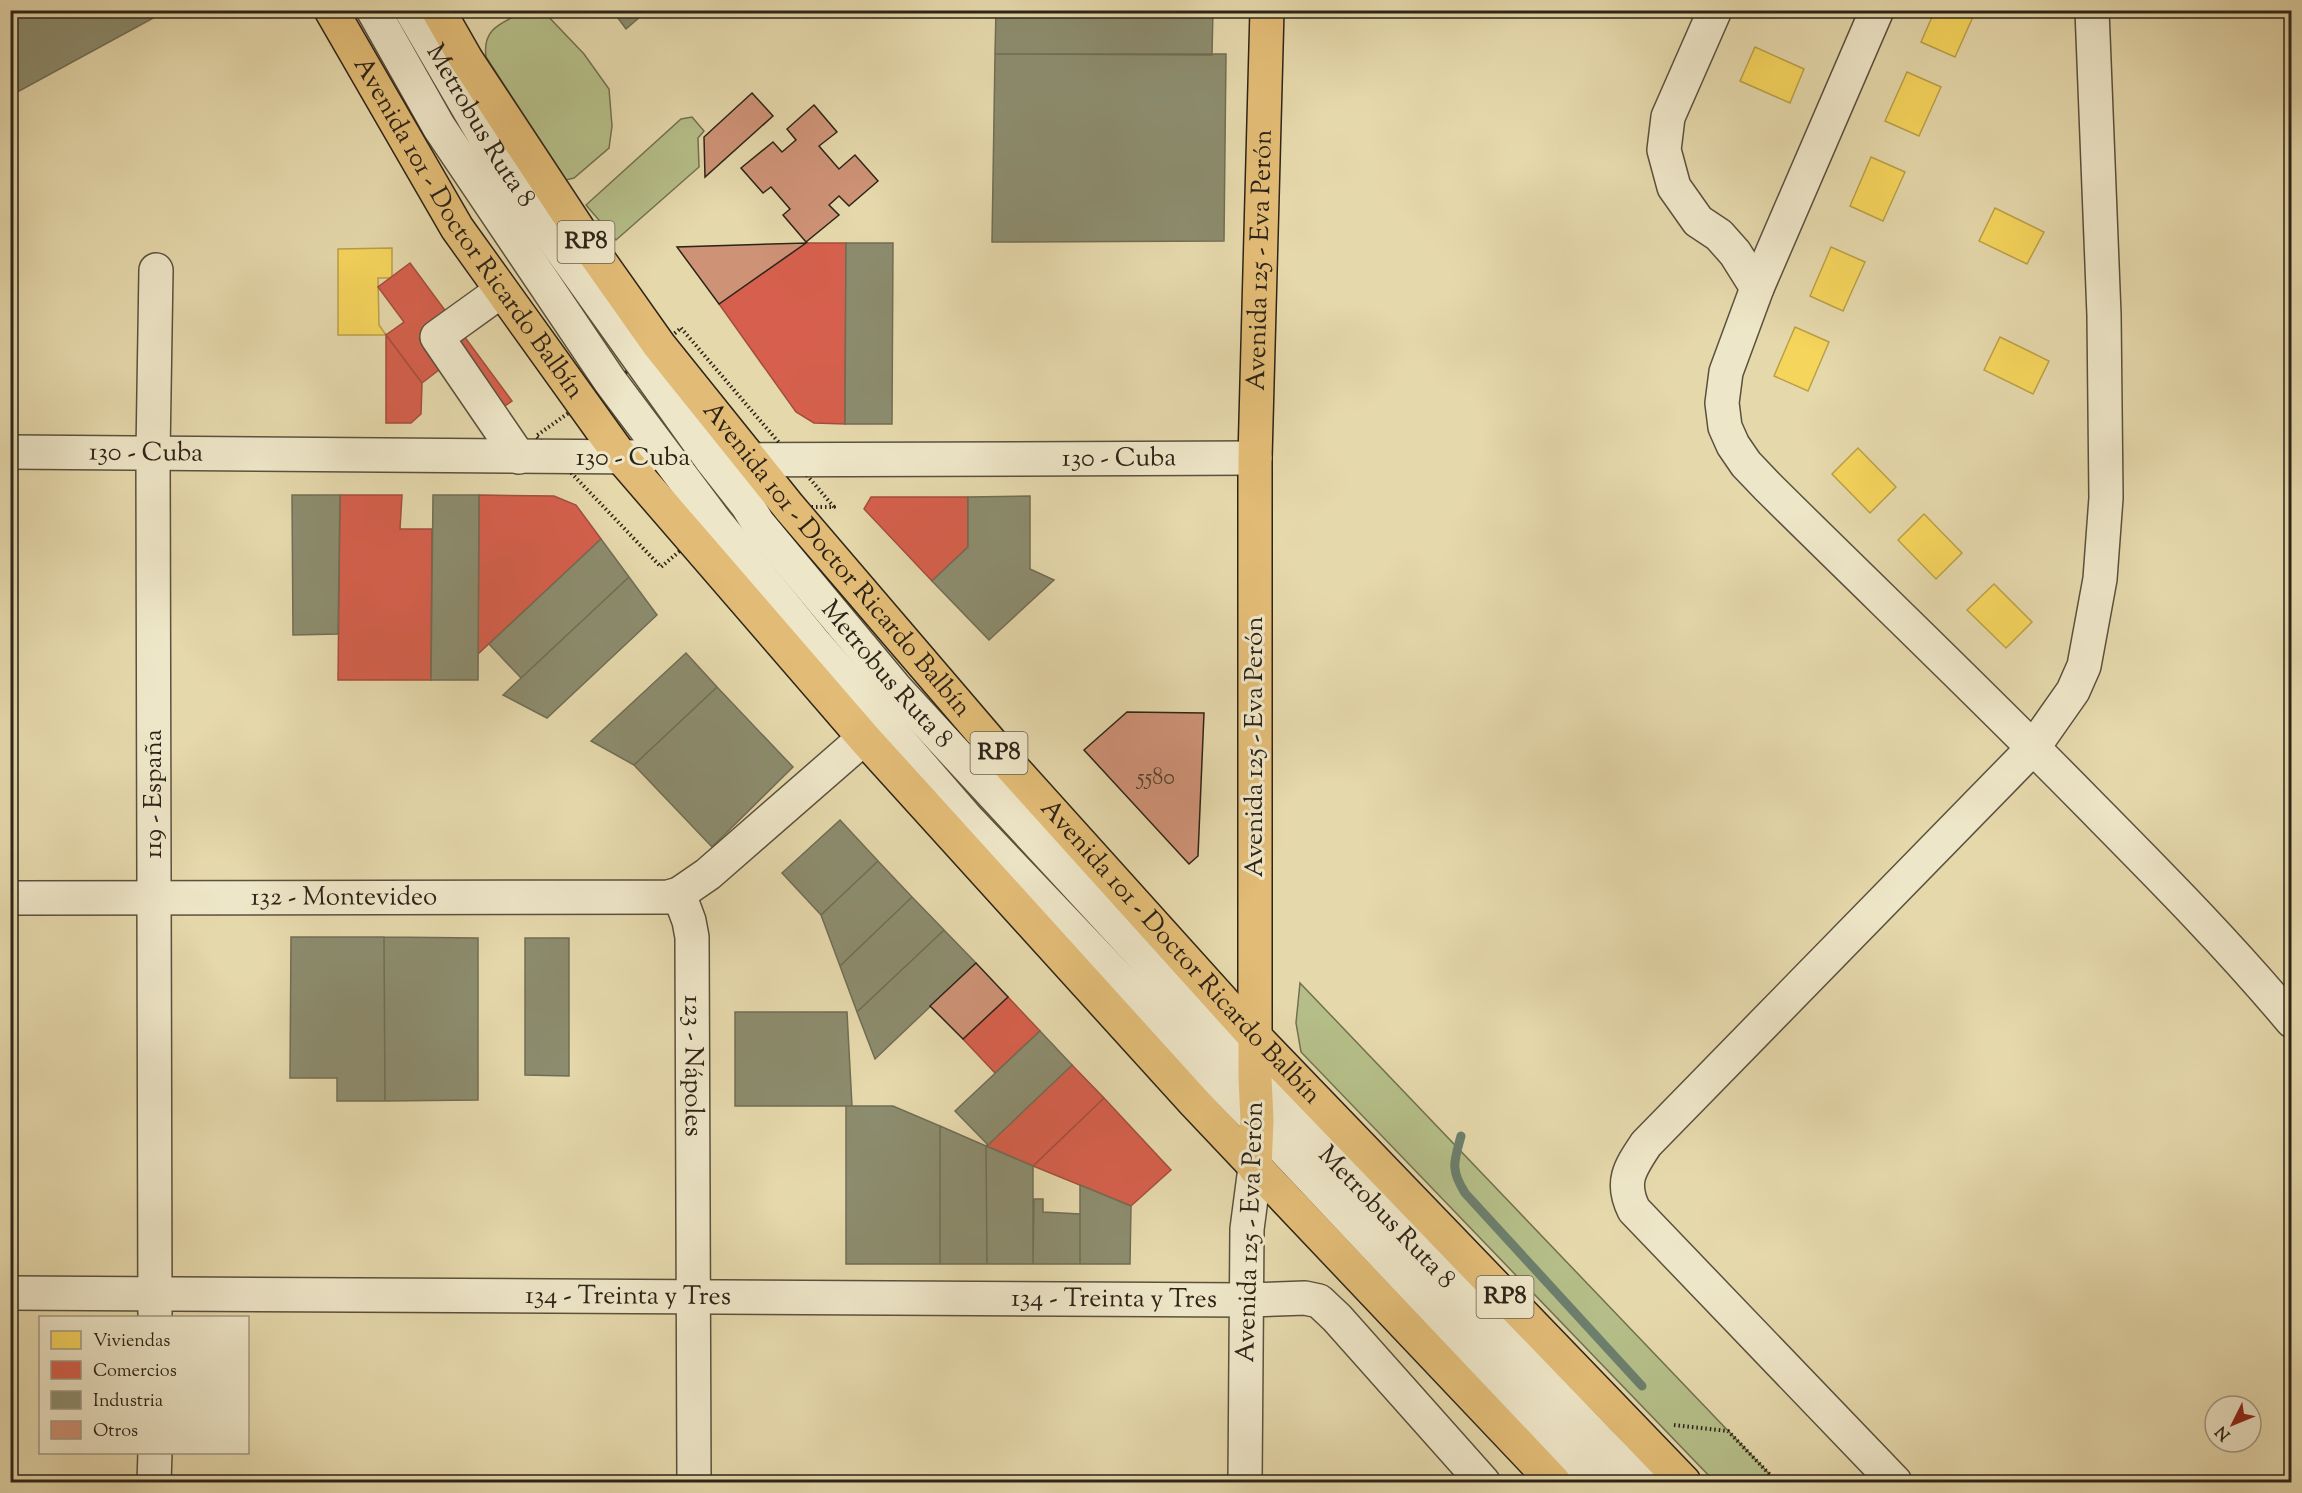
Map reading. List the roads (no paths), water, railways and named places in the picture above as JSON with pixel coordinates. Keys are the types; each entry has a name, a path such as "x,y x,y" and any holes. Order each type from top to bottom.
{"main road":[{"name":"Avenida 101 - Doctor Ricardo Balbín","path":"331,10 457,228 622,458 864,738 1255,1168 1554,1482"},
{"name":"Avenida 101 - Doctor Ricardo Balbín","path":"438,10 466,59 594,253 659,345 753,461 1009,764 1255,1037 1684,1482"},
{"name":"Avenida 125 - Eva Perón","path":"1255,1168 1257,1120 1255,1078 1255,458 1267,10"}],"street":[{"name":"Metrobus Ruta 8","path":"373,10 440,127 610,381 715,521 812,640 961,813 1187,1050 1257,1120 1597,1482"},
{"name":"Metrobus Ruta 8","path":"411,10 503,168 710,458 747,505 758,523 897,690 1255,1078 1600,1442 1642,1482"},
{"path":"1715,10 1668,117 1664,150 1674,187 1698,220 1719,236 1735,253 1757,288"},
{"path":"1877,10 1757,288 1725,372 1722,403 1725,427 1733,446 1746,464 2170,886 2257,980 2292,1022"},
{"path":"1895,1482 1634,1210 1629,1198 1627,1181 1630,1168 1646,1144 2033,748 2073,691 2084,666 2092,629 2102,556 2106,498 2104,315 2092,10"},
{"name":"119 - España","path":"155,1306 153,452 156,270"},
{"path":"501,291 437,337 519,458"},
{"name":"130 - Cuba","path":"10,452 519,458 666,457 753,461 1255,458"},
{"path":"679,894 708,874 864,738"},
{"name":"132 - Montevideo","path":"10,898 657,898 679,894"},
{"name":"123 - Nápoles","path":"679,894 692,937 694,1482"},
{"name":"Avenida 125 - Eva Perón","path":"1245,1482 1248,1229 1255,1168"},
{"name":"134 - Treinta y Tres","path":"10,1293 155,1306 695,1298 1247,1300 1305,1298 1319,1301 1337,1318 1483,1482"},
{"path":"154,1454 154,1482"}],"waterway":[{"path":"1461,1136 1455,1171 1465,1193 1642,1386"}]}
